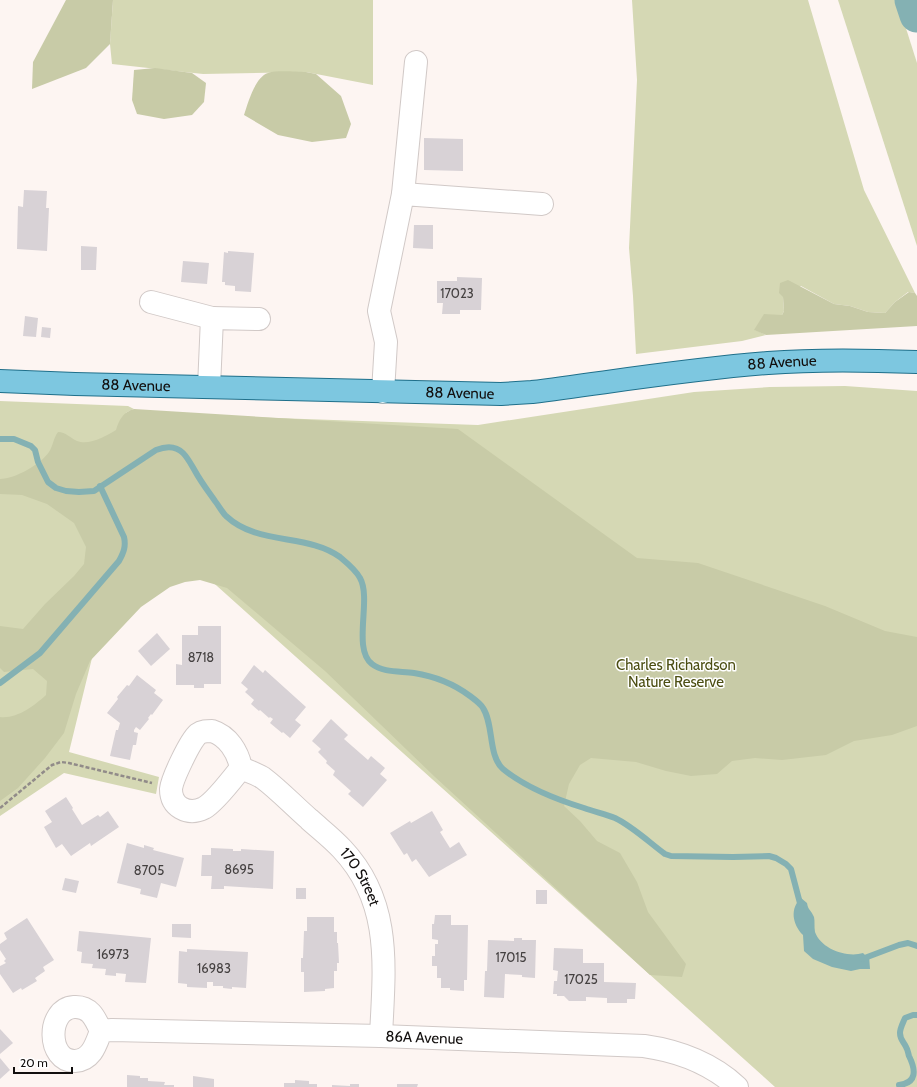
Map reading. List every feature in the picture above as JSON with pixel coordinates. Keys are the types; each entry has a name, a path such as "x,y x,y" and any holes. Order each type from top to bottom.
{"main road":[{"name":"88 Avenue","path":"0,381 470,394 532,392 768,363 815,360 914,362"}],"street":[{"path":"384,392 386,342 379,311 403,194 416,62"},
{"path":"403,194 542,204"},
{"path":"151,302 212,318 259,319"},
{"path":"209,387 212,318"},
{"path":"212,731 224,736 238,757 241,768 204,808 188,811 177,805 173,798 172,784 192,742 202,732 212,731"},
{"name":"170 Street","path":"241,768 263,778 342,849 354,864 373,895 379,916 383,944 381,1036"},
{"name":"86A Avenue","path":"101,1031 381,1036 651,1047 676,1052 695,1060 715,1070 737,1087"}],"path":[{"path":"0,808 52,765 61,762 146,782 172,784"}],"green space":[{"path":"66,0 113,0 110,44 86,68 32,89 33,62"},
{"path":"113,0 373,0 373,85 306,72 203,74 112,64 110,44"},
{"path":"632,0 808,0 864,190 915,293 908,292 895,302 885,313 868,312 850,306 834,304 801,286 783,297 784,311 782,315 755,330 766,335 742,341 636,354 629,248 637,80"},
{"path":"838,0 897,0 917,63 917,246"},
{"path":"155,68 192,73 206,83 204,102 192,115 164,119 137,114 132,100 134,70"},
{"path":"287,71 316,74 341,96 351,124 346,138 312,142 278,135 244,115 250,97 263,75"},
{"path":"788,280 834,304 850,306 868,312 885,313 895,302 909,292 915,293 917,296 917,326 766,335 754,330 764,314 782,315 784,311 783,297 779,293 780,283"},
{"name":"Charles Richardson Nature Reserve","path":"845,386 917,391 917,1087 775,1087 178,551 103,613 69,752 159,777 156,794 64,773 0,816 0,401 128,406 134,409 126,413 478,425 694,392 770,387"},
{"path":"134,409 458,429 637,558 698,563 825,606 885,631 917,637 917,726 892,735 854,741 826,755 782,760 755,758 732,761 717,774 691,776 666,771 636,762 591,758 580,765 569,784 564,806 580,821 597,841 620,853 637,882 648,912 686,964 682,977 650,975 435,777 325,671 227,588 200,580 185,582 170,587 141,607 90,661 76,694 64,733 45,758 18,788 0,801 0,717 19,714 36,703 46,695 47,681 33,669 4,672 0,668 0,626 23,629 84,564 86,547 74,523 47,504 22,495 0,494 0,479 20,474 34,466 49,452 58,432 66,434 77,441 92,441 116,430 122,417 130,410"}],"water":[{"path":"801,898 807,903 814,917 815,932 818,938 835,951 850,954 863,953 865,955 869,955 870,969 851,971 832,967 813,959 804,951 803,935 796,926 794,916 795,906"}],"building":[{"path":"424,138 463,139 463,171 424,170"},
{"path":"24,190 47,191 46,208 49,208 47,251 17,249 18,206 23,207"},
{"path":"414,225 433,225 433,249 413,248"},
{"path":"81,246 97,247 96,270 81,270"},
{"path":"228,251 254,253 251,292 235,291 235,286 225,285 225,282 222,282 224,252 228,253"},
{"path":"183,261 209,263 207,284 181,282"},
{"path":"457,277 482,278 481,310 460,310 460,314 442,314 443,303 437,303 437,281 457,281"},
{"path":"25,316 38,318 36,337 23,336"},
{"path":"42,327 51,328 50,338 41,337"},
{"path":"198,626 221,626 221,684 204,684 204,688 194,688 194,685 176,685 176,664 182,665 182,635 198,635"},
{"path":"157,633 170,649 151,666 138,651"},
{"path":"254,665 263,673 265,670 306,707 295,720 301,725 290,738 270,723 273,719 270,717 269,718 251,704 254,700 245,692 248,689 241,683"},
{"path":"137,675 156,690 154,693 163,700 140,730 136,727 134,730 134,732 138,733 136,745 133,745 130,760 110,756 116,730 118,730 120,723 107,713 118,699 117,697 127,685 129,686"},
{"path":"331,719 348,735 344,739 368,760 371,756 385,768 380,774 387,780 363,807 348,794 351,791 333,775 335,771 326,763 327,761 318,752 321,749 312,741"},
{"path":"66,797 82,825 98,815 100,817 108,811 119,827 91,846 90,843 71,856 62,844 56,848 44,827 52,822 45,811"},
{"path":"432,811 443,830 440,832 450,848 459,842 467,855 429,877 416,859 412,862 407,853 404,855 390,833 410,821 411,823"},
{"path":"127,843 144,848 144,845 154,848 153,850 184,858 176,887 161,883 157,898 140,894 141,889 117,883"},
{"path":"211,848 233,849 233,851 241,851 241,849 274,851 273,889 224,886 224,889 211,889 212,876 201,876 202,855 211,855"},
{"path":"65,878 79,881 76,893 62,890"},
{"path":"296,888 306,888 306,899 296,899"},
{"path":"536,890 547,890 547,904 536,904"},
{"path":"435,915 451,915 451,925 468,925 467,980 464,980 464,991 441,988 441,978 437,978 437,966 432,966 432,956 435,956 435,944 438,944 438,940 432,939 432,924 434,924"},
{"path":"307,917 334,917 334,932 337,932 339,963 337,963 337,971 334,971 334,988 325,989 325,991 304,992 304,972 301,972 301,958 303,958 304,931 307,931"},
{"path":"27,918 54,960 43,967 45,971 35,978 37,981 22,990 21,988 13,993 0,974 0,966 6,963 4,961 6,959 0,950 0,944 7,939 4,933"},
{"path":"172,924 191,924 191,938 172,937"},
{"path":"79,931 151,938 146,983 125,982 126,974 116,973 116,976 105,975 106,969 92,968 93,964 81,963 82,952 77,951"},
{"path":"514,938 522,938 522,940 536,940 535,978 522,977 522,975 505,974 504,998 484,997 488,940 514,941"},
{"path":"554,948 583,949 583,963 604,963 604,982 636,983 635,999 627,999 627,1003 607,1003 607,998 586,997 586,1001 569,1001 564,996 557,996 557,994 553,994 554,981 557,981 558,971 553,970"},
{"path":"187,949 248,952 246,988 223,988 223,986 213,986 213,982 207,982 207,988 187,987 187,984 178,983 179,951 187,952"},
{"path":"0,1029 13,1043 0,1054"},
{"path":"0,1058 10,1070 0,1079"},
{"path":"127,1075 148,1078 148,1081 165,1082 164,1085 174,1085 174,1087 127,1087"},
{"path":"193,1076 214,1079 214,1087 193,1087"},
{"path":"295,1080 309,1081 309,1084 317,1084 317,1087 284,1087 284,1083 295,1083"},
{"path":"350,1084 359,1084 359,1087 332,1087 332,1085 350,1086"},
{"path":"397,1084 418,1084 417,1087 397,1087"}],"waterway":[{"path":"912,0 917,15"},
{"path":"0,439 14,439 31,446 35,450 38,462 48,482 56,488 66,491 79,492 94,491 156,450 171,447 177,449 185,455 223,513 239,525 253,532 267,536 298,541 327,550 340,557 351,566 360,578 363,587 363,647 366,657 372,664 381,669 409,672 436,678 457,688 475,700 482,706 489,723 493,748 498,763 512,776 521,782 553,797 621,821 665,854 671,856 769,856 776,858 791,869 801,907"},
{"path":"0,683 40,653 121,558 125,546 125,540 100,486"},
{"path":"862,959 899,945 908,943 917,946"},
{"path":"899,1085 909,1082 912,1079 914,1071 907,1049 901,1037 900,1029 905,1018 917,1015"}]}
